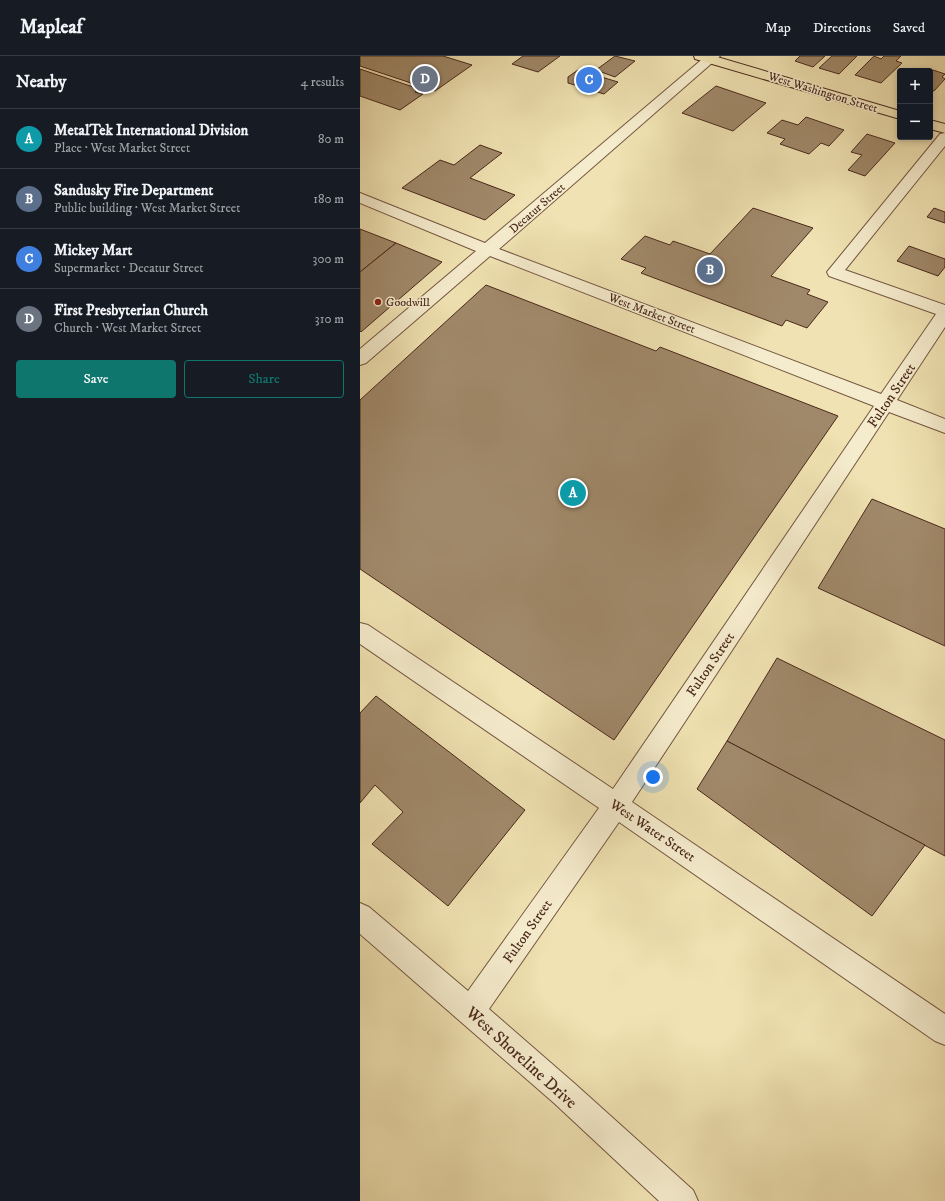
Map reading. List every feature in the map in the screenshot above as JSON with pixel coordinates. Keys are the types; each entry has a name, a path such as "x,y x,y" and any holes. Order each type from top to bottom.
{"main road":[{"name":"West Washington Street","path":"708,57 897,114"},
{"path":"933,125 945,129"}],"street":[{"name":"Decatur Street","path":"360,359 488,250 708,57"},
{"path":"945,137 835,272 945,313"},
{"name":"West Market Street","path":"360,198 488,250 945,426"},
{"name":"Fulton Street","path":"471,1011 616,805 945,313"},
{"name":"West Water Street","path":"360,632 616,805 945,1031"},
{"name":"West Shoreline Drive","path":"360,916 471,1011 682,1201"}],"building":[{"path":"360,56 443,56 472,65 435,91 360,66"},
{"path":"523,56 560,56 538,72 512,64"},
{"path":"615,56 635,61 615,77 596,70"},
{"path":"800,56 825,56 813,67 795,61"},
{"path":"832,56 857,56 839,74 819,68"},
{"path":"874,56 881,59 884,56 901,56 896,61 902,63 881,83 855,75"},
{"path":"360,69 419,89 415,92 423,94 400,110 360,96"},
{"path":"578,70 618,82 604,94 568,83 568,77"},
{"path":"933,70 945,74 942,77 945,79 934,91"},
{"path":"716,86 766,103 733,131 682,113"},
{"path":"806,117 844,130 829,146 821,143 809,154 780,144 785,139 767,133 782,120 798,125"},
{"path":"867,134 895,143 865,176 848,170 862,155 851,152"},
{"path":"480,145 502,153 470,178 515,195 485,220 402,188 440,160 454,165"},
{"path":"753,208 813,228 771,276 810,290 807,294 828,302 807,328 786,320 782,326 641,273 646,268 621,259 645,236 670,245 673,241 710,254"},
{"path":"934,208 945,212 945,223 927,217"},
{"path":"360,229 396,243 360,272"},
{"name":"Goodwill","path":"396,243 442,262 361,332 360,272"},
{"path":"909,246 945,259 945,267 938,276 897,261"},
{"path":"486,285 656,351 660,347 838,416 614,740 360,569 360,400"},
{"path":"872,499 945,529 945,646 818,588"},
{"path":"777,658 945,740 945,856 727,741"},
{"path":"376,696 525,810 448,906 372,844 403,812 375,785 360,803 360,713"},
{"path":"727,741 925,845 872,916 697,789"}],"place":[{"name":"First Presbyterian Church","path":"425,79"},
{"name":"Mickey Mart","path":"589,80"},
{"name":"Sandusky Fire Department","path":"710,270"},
{"name":"Goodwill","path":"378,302"},
{"name":"MetalTek International Division","path":"573,493"}]}
